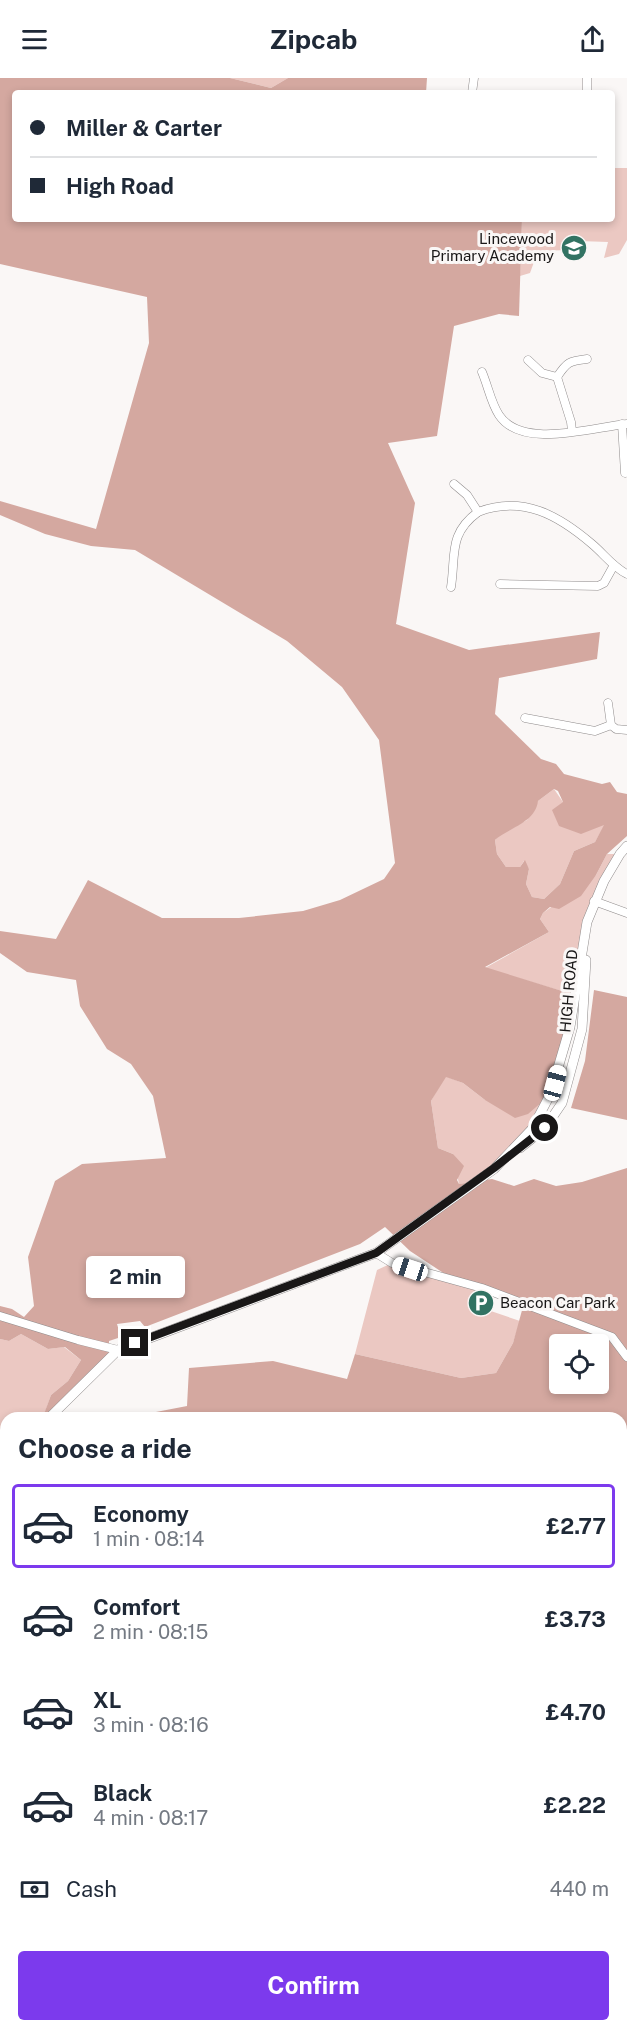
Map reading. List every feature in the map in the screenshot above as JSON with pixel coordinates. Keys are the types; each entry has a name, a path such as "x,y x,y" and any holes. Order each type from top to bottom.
{"main road":[{"name":"HIGH ROAD","path":"501,1162 532,1129 555,1083 570,1027 587,921 603,881 627,846"},
{"name":"HIGH ROAD","path":"118,1350 376,1253 494,1168 545,1128 562,1103 582,1029 587,949 594,901"},
{"path":"55,1412 118,1350"}],"street":[{"path":"572,431 557,377 565,364 587,359"},
{"path":"528,360 542,373 557,377"},
{"path":"482,372 498,414 509,424 525,433 572,431 624,424 625,473"},
{"path":"454,484 467,495 478,512"},
{"path":"451,586 456,539 466,521 478,512 506,505 541,511 552,516 592,544 627,574"},
{"path":"500,584 598,586 606,580 614,565"},
{"path":"608,703 611,725 616,729 627,730"},
{"path":"525,718 595,731 611,725"},
{"path":"594,901 627,914"},
{"path":"376,1253 392,1263 482,1288 612,1337 627,1357"},
{"path":"0,1316 118,1350"}],"shaded area":[{"path":"0,78 230,78 271,88 288,78 427,78 426,90 12,90 12,222 522,222 519,316 499,314 454,326 437,436 388,443 415,503 396,624 469,650 600,632 597,659 499,678 495,714 541,759 556,764 564,774 602,784 610,782 617,792 627,794 627,836 607,854 581,896 559,909 550,907 543,913 540,919 549,932 485,967 575,995 550,1095 528,1114 515,1118 485,1100 463,1083 446,1077 431,1101 438,1148 453,1154 464,1166 457,1180 459,1184 492,1179 514,1186 534,1179 556,1186 582,1182 627,1168 627,1412 156,1412 187,1406 189,1368 273,1361 347,1379 355,1354 461,1378 496,1373 513,1343 524,1303 448,1276 410,1251 385,1227 360,1244 145,1327 140,1321 117,1324 121,1337 109,1341 109,1354 56,1412 45,1412 51,1395 68,1381 81,1360 65,1347 48,1349 21,1334 9,1341 0,1339 0,1306 12,1309 24,1317 34,1306 28,1257 55,1181 82,1164 166,1158 153,1096 131,1064 107,1049 80,1006 76,980 27,972 0,953 0,931 56,939 88,880 162,918 239,918 303,911 340,900 384,879 395,863 379,740 342,687 287,641 135,550 91,546 45,534 0,515 0,501 96,529 149,343 147,297 0,264","holes":["554,789 558,791 563,802 552,810 559,826 581,834 604,825 595,842 574,851 560,884 544,899 532,897 526,884 529,869 525,860 520,867 506,867 497,854 495,840 527,820 532,815 538,801"]},
{"path":"230,78 288,78 271,88"},
{"path":"615,168 627,168 627,240 619,254 604,258 608,242 579,241 568,250 538,251 530,273 520,276 522,222 615,222"},
{"path":"554,789 563,802 605,825 595,842 574,851 560,884 544,899 532,897 526,884 529,869 524,861 520,867 506,867 497,854 495,840 527,820 538,801"},
{"path":"607,854 620,854 594,901 575,995 485,968 549,932 540,919 543,913 596,875"},
{"path":"594,990 627,997 627,1120 571,1108 585,1061"},
{"path":"445,1076 463,1083 485,1100 550,1095 540,1116 475,1182 459,1184 453,1154 438,1148 431,1101"},
{"path":"392,1263 477,1287 473,1305 520,1321 513,1343 496,1373 461,1378 355,1354 377,1270"},
{"path":"21,1334 48,1349 64,1347 81,1360 68,1381 51,1395 45,1412 0,1412 0,1339 9,1341"}],"place":[{"name":"Lincewood Primary Academy","path":"574,248"},
{"name":"Beacon Car Park","path":"481,1303"}],"route":[{"path":"135,1343 376,1253 523,1147 545,1128"}]}
